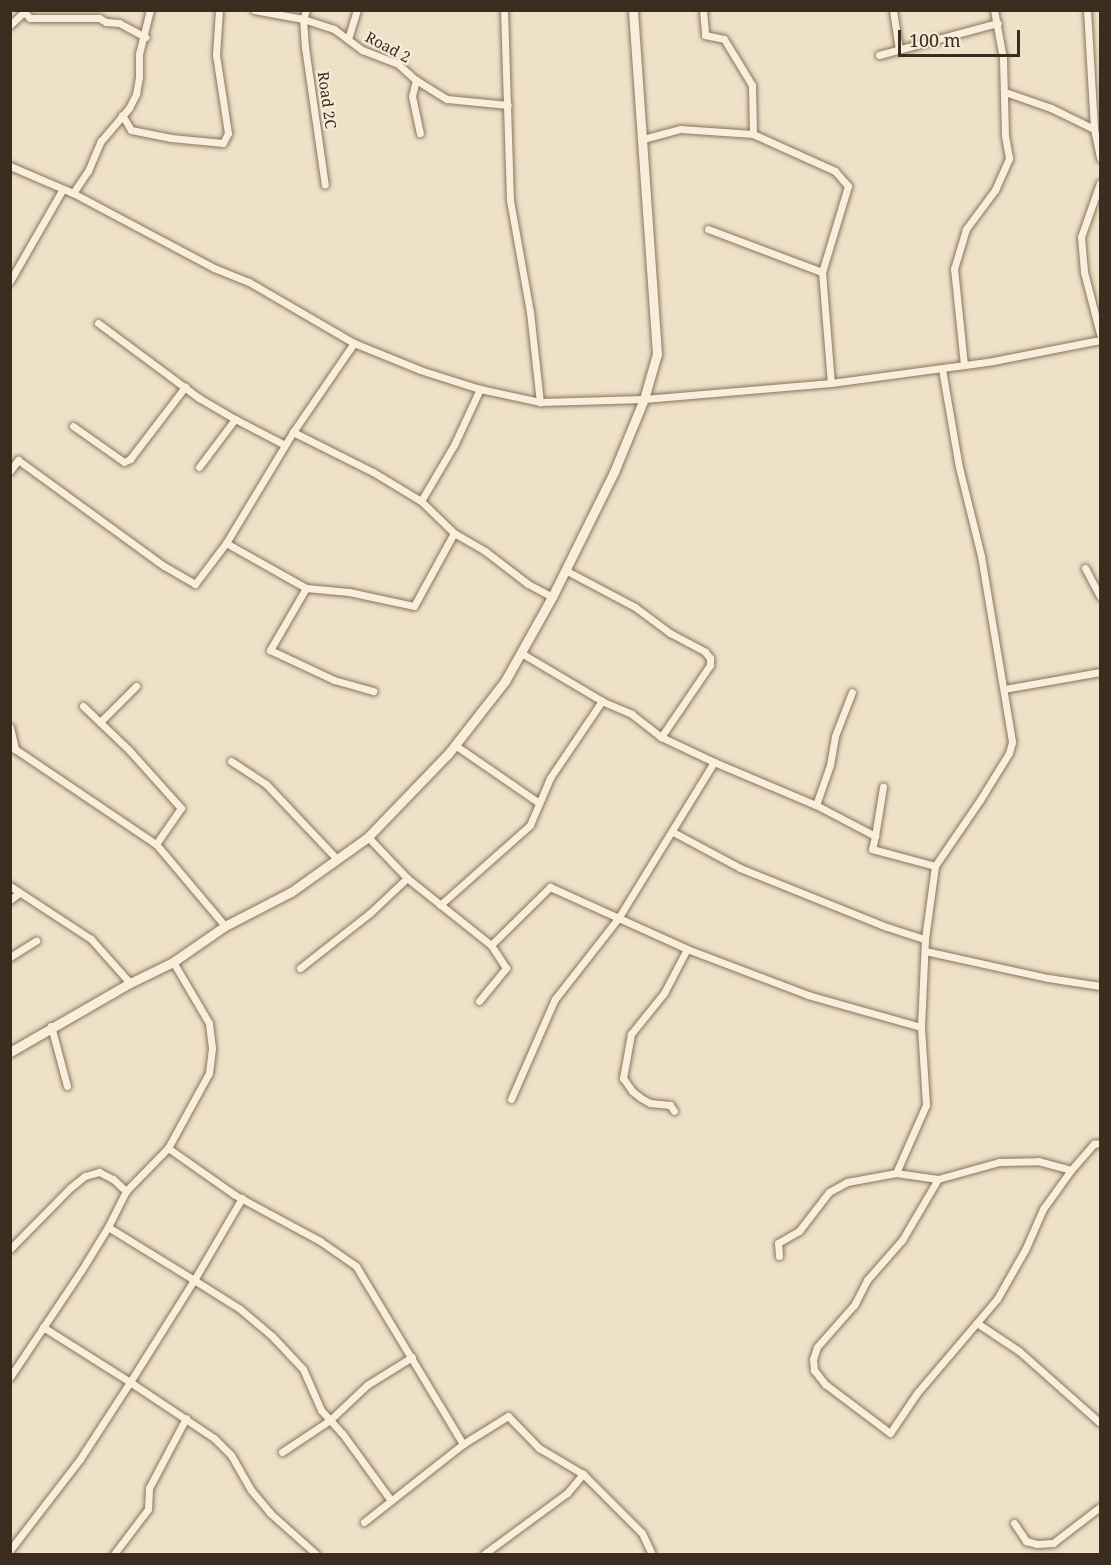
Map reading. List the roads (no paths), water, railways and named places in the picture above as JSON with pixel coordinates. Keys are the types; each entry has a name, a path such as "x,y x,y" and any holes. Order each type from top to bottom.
{"street":[{"path":"73,193 88,171 101,141 129,108 139,85 138,61 150,10"},
{"path":"122,115 131,130 171,138 223,143 228,133 216,55 219,10"},
{"name":"Road 2","path":"254,10 303,19 334,29 362,50 398,64 416,80 447,99 508,105"},
{"path":"303,19 306,10"},
{"path":"348,39 357,10"},
{"path":"504,10 510,200 530,312 540,402"},
{"path":"10,1052 51,1026 130,983 173,963 225,926 291,892 368,837 455,745 505,681 552,597 614,472 644,399 657,354 633,10"},
{"path":"703,10 705,35 724,39 752,85 753,134"},
{"path":"893,10 899,50"},
{"path":"964,365 954,269 966,229 995,190 1009,158 1005,135 1005,92 998,23 994,10"},
{"path":"1087,10 1094,129 1101,158"},
{"path":"10,25 24,11 30,18 100,14 106,22 118,23 145,37"},
{"name":"Road 2C","path":"303,19 325,185"},
{"path":"879,55 998,23"},
{"path":"416,80 412,96 420,134"},
{"path":"1005,92 1051,108 1094,129"},
{"path":"643,139 680,129 753,134 835,171 848,186 822,272 831,383"},
{"path":"10,166 73,193 214,268 249,282 354,343 420,370 480,389 540,402 644,399 831,383 942,369 1101,340"},
{"path":"1101,183 1081,237 1084,272 1101,334"},
{"path":"10,281 63,189"},
{"path":"708,229 822,272"},
{"path":"98,323 185,387 235,419 285,445"},
{"path":"10,471 18,460 164,566 195,584 226,543 293,432 354,343"},
{"path":"896,1173 926,1105 921,1027 925,939 935,866 1009,753 1012,742 981,556 959,467 942,369"},
{"path":"73,426 124,462 130,459 185,387"},
{"path":"421,501 454,445 480,389"},
{"path":"199,467 235,419"},
{"path":"293,432 373,472 421,501 454,533 485,551 528,584 552,597"},
{"path":"226,543 306,588 349,592 414,606 454,533"},
{"path":"1085,568 1101,596"},
{"path":"565,570 635,607 670,633 705,652 710,658 710,665 661,736"},
{"path":"306,588 270,650 334,680 373,691"},
{"path":"521,653 602,701 632,714 661,736 714,762 816,805 875,836"},
{"path":"1004,689 1101,672"},
{"path":"100,722 136,686"},
{"path":"816,805 830,765 835,736 852,692"},
{"path":"440,905 530,825 550,778 602,701"},
{"path":"83,706 181,808 156,844"},
{"path":"10,727 15,749 156,844 225,926"},
{"path":"455,745 539,803"},
{"path":"231,761 266,784 337,859"},
{"path":"511,1098 555,999 618,917 673,832 714,762"},
{"path":"883,787 872,849 935,866"},
{"path":"673,832 740,868 886,927 925,939"},
{"path":"368,837 406,878 491,945 506,968 479,1001"},
{"path":"300,968 370,913 406,878"},
{"path":"10,886 91,939 130,983"},
{"path":"491,945 550,887 687,950 808,995 921,1027"},
{"path":"10,900 19,892"},
{"path":"10,957 36,941"},
{"path":"674,1111 670,1105 650,1103 641,1098 632,1091 623,1078 631,1034 664,993 687,950"},
{"path":"925,951 1048,978 1101,986"},
{"path":"10,1377 108,1227 126,1191 168,1148 208,1072 212,1048 209,1023 173,963"},
{"path":"51,1026 67,1086"},
{"path":"938,1179 902,1240 867,1280 854,1305 817,1347 814,1370 825,1384 890,1433 917,1393 997,1299 1025,1250 1043,1209 1071,1170 1094,1144 1101,1143"},
{"path":"168,1148 242,1198 320,1241 356,1266 464,1444"},
{"path":"779,1256 778,1243 799,1231 829,1192 847,1182 896,1173 938,1179 999,1162 1038,1161 1071,1170"},
{"path":"10,1249 70,1188 86,1176 99,1172 113,1179 126,1191"},
{"path":"10,1550 80,1459 194,1280 242,1198"},
{"path":"108,1227 240,1309 272,1336 303,1370 321,1410 378,1479 390,1499"},
{"path":"977,1323 1019,1351 1101,1423"},
{"path":"43,1327 186,1418 231,1455 250,1490 270,1514 316,1554"},
{"path":"282,1452 330,1420 367,1385 412,1357"},
{"path":"364,1522 390,1499 464,1444 508,1416 539,1448 583,1474 642,1533 649,1552"},
{"path":"114,1554 148,1509 149,1488 186,1418"},
{"path":"484,1554 567,1493 583,1474"},
{"path":"1014,1523 1026,1541 1053,1544 1101,1507"},
{"path":"120,1548 127,1554"}]}
